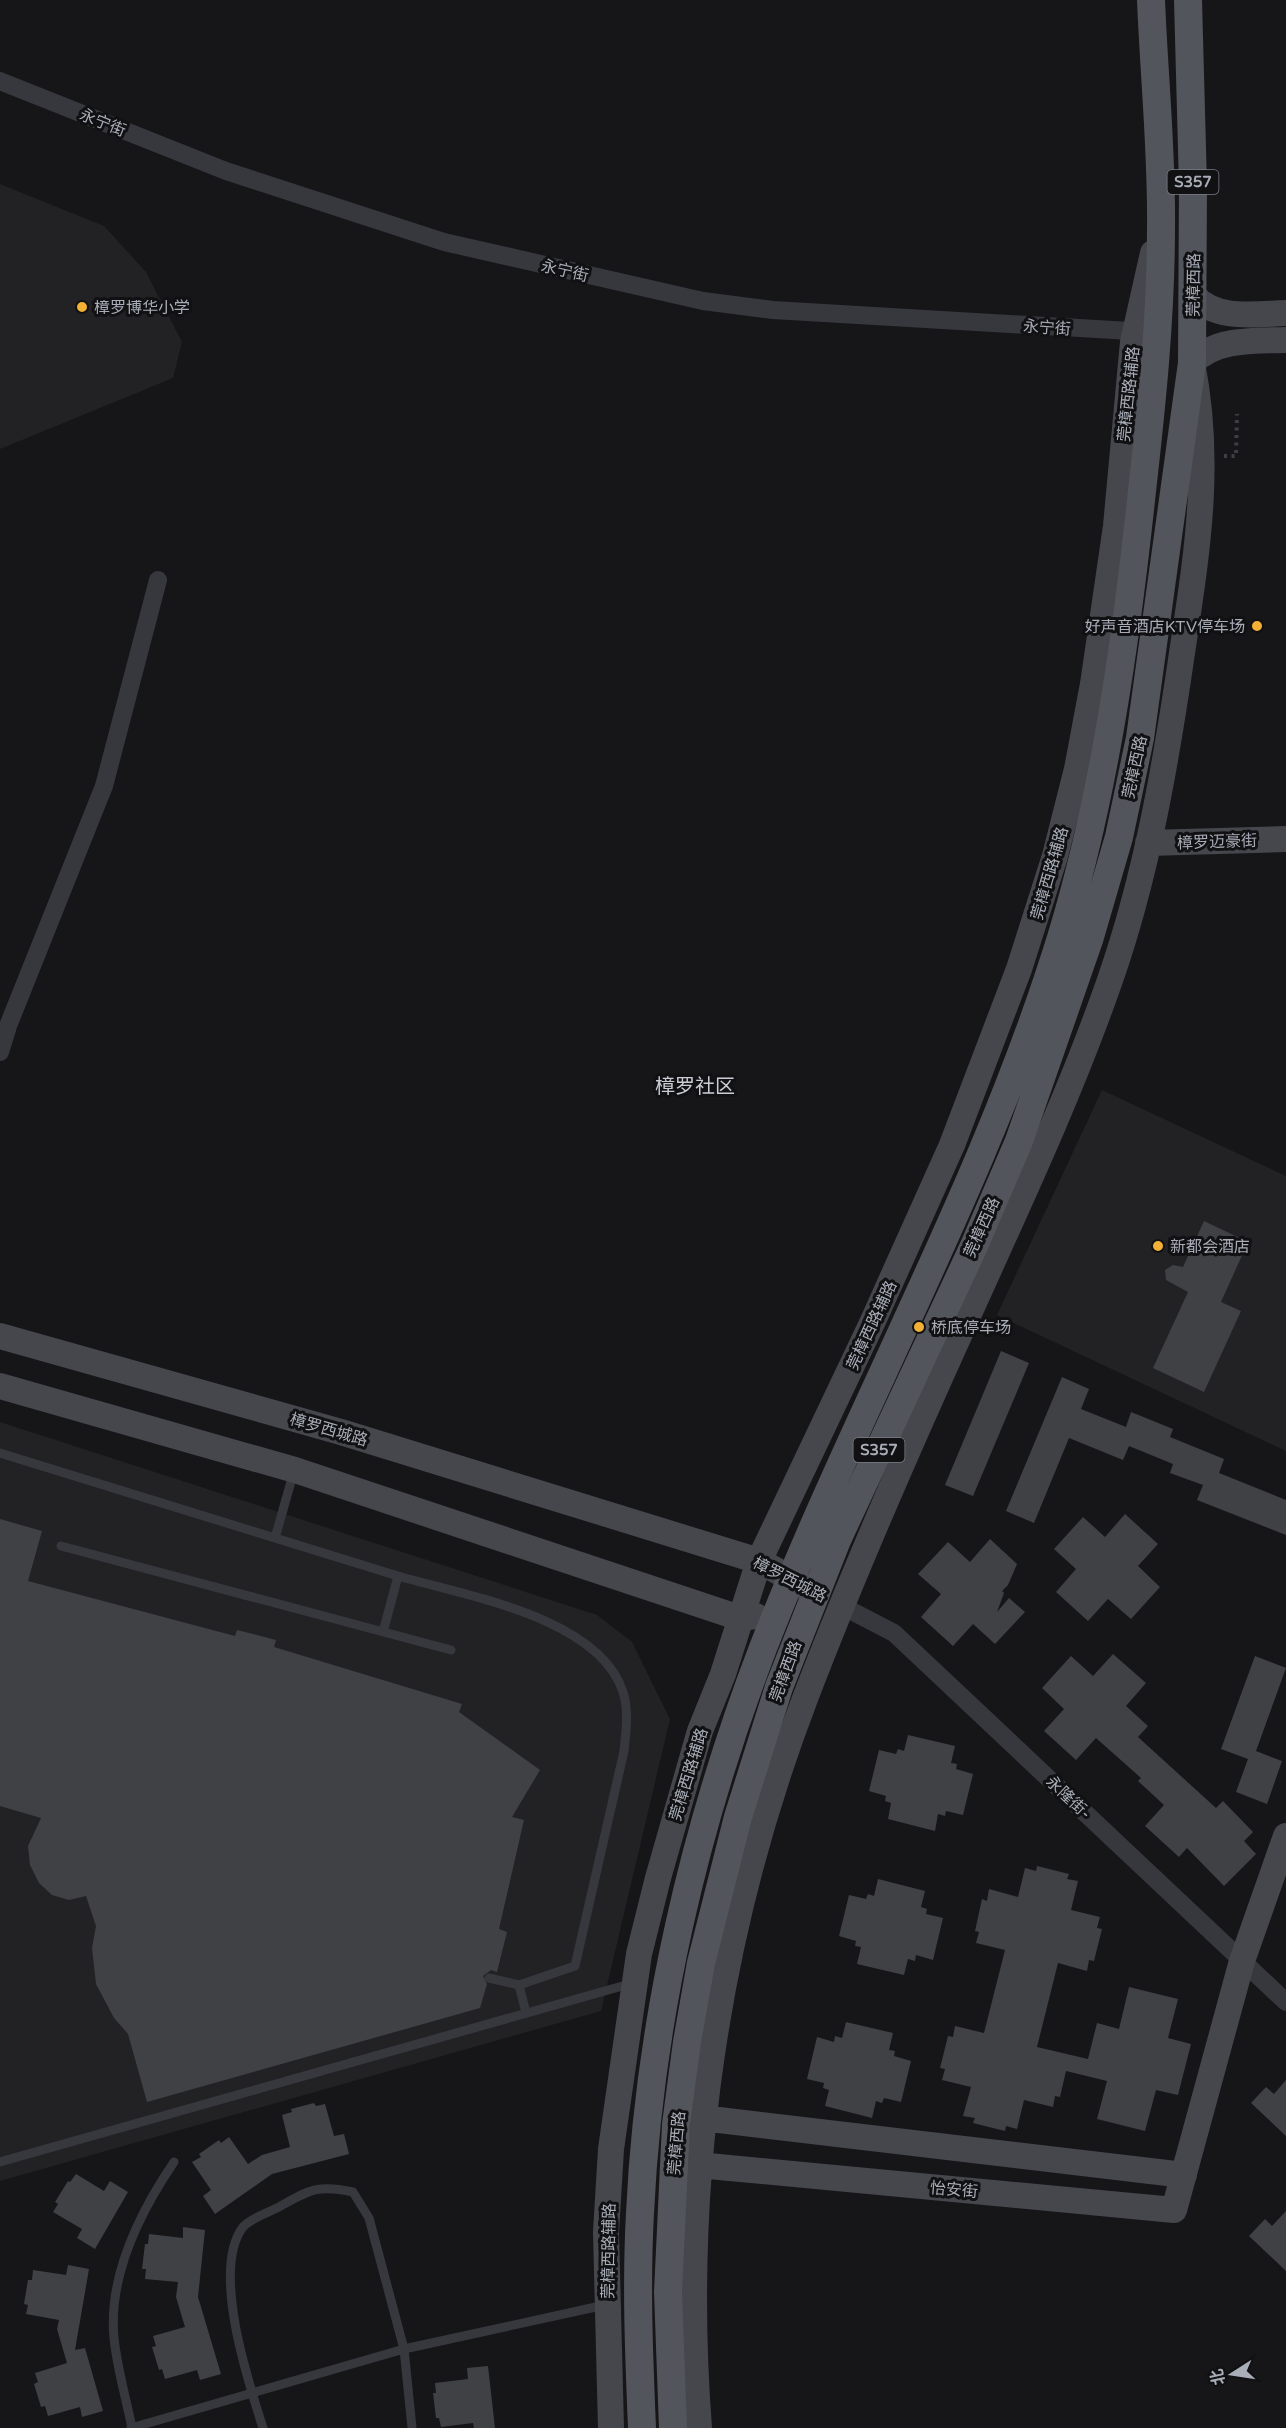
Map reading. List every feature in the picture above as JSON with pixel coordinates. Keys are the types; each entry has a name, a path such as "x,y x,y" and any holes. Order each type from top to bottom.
{"main road":[{"name":"莞樟西路","path":"642,2428 638,2279 644,2148 660,2021 688,1890 721,1771 762,1651 822,1506 1001,1103 1061,937 1089,835 1126,625 1141,500 1146,332 1161,221 1151,0"},
{"name":"莞樟西路","path":"673,2428 668,2292 676,2124 689,2031 723,1873 757,1750 805,1617 837,1540 974,1246 1019,1141 1089,940 1119,837 1140,738 1192,363 1193,186 1188,0"},
{"path":"1193,295 1208,308 1221,313 1286,313"},
{"name":"莞樟西路辅路","path":"611,2428 606,2232 611,2149 635,1982 658,1878 693,1752 723,1674 759,1561 846,1378 952,1145 1019,969 1055,856 1077,769 1102,629 1146,332"},
{"path":"699,2428 693,2330 693,2233 702,2118 716,2023 751,1862 804,1700 842,1606 925,1413 978,1281 1056,1117 1110,979 1148,843 1170,737 1201,515 1203,441 1192,363 1209,350 1229,344 1286,340"},
{"name":"樟罗迈豪街","path":"1148,843 1286,839"},
{"name":"樟罗西城路","path":"0,1336 341,1432 759,1561 842,1606"},
{"path":"846,1378 846,1409 854,1422 867,1433 882,1437 900,1434 925,1413"},
{"name":"樟罗西城路","path":"0,1386 295,1470 740,1618 842,1606"},
{"name":"怡安街","path":"698,2165 1174,2210 1242,1961 1286,1836"},
{"path":"702,2118 1184,2175"}],"street":[{"name":"永宁街","path":"0,81 226,171 444,242 703,301 773,310 1146,332"},
{"path":"0,1052 8,1026 104,786 158,580"},
{"name":"永隆街-","path":"842,1606 894,1633 1286,2002"}],"lane":[{"path":"0,1453 508,1608 571,1633 611,1669 623,1691 628,1720 624,1751 575,1966 519,1985 489,1978"},
{"path":"275,1538 295,1470"},
{"path":"62,1546 451,1650"},
{"path":"383,1632 398,1576"},
{"path":"0,2162 635,1982"},
{"path":"519,1985 526,2013"},
{"path":"174,2162 151,2196 130,2243 117,2289 114,2337 131,2428 404,2349 607,2304"},
{"path":"263,2428 252,2393 233,2311 228,2275 235,2241 245,2225 304,2193 328,2186 352,2192 369,2218 404,2349 412,2428"}],"shaded area":[{"name":"樟罗博华小学","path":"0,184 104,226 146,272 182,342 173,378 0,449"},
{"name":"新都会酒店","path":"1102,1090 1286,1176 1286,1451 997,1315"},
{"path":"0,1422 597,1615 632,1642 670,1719 601,2011 0,2181"}],"building":[{"path":"1204,1221 1248,1242 1221,1302 1241,1311 1204,1392 1153,1368 1188,1292 1166,1280 1165,1270 1173,1265 1183,1267"},
{"path":"1001,1351 1029,1363 973,1496 945,1485"},
{"path":"1062,1377 1089,1389 1081,1409 1126,1427 1131,1412 1173,1429 1170,1437 1224,1459 1219,1473 1286,1500 1286,1535 1197,1500 1203,1485 1170,1473 1173,1464 1129,1446 1123,1460 1069,1438 1034,1523 1006,1511"},
{"path":"1125,1514 1158,1544 1138,1566 1160,1587 1131,1619 1108,1599 1088,1621 1056,1592 1076,1569 1054,1549 1083,1517 1105,1537"},
{"path":"0,1519 42,1531 28,1581 235,1636 237,1630 276,1640 274,1647 462,1704 459,1712 540,1770 512,1817 524,1820 499,1929 507,1932 497,1972 491,1970 483,1976 487,1984 480,2008 147,2102 128,2034 114,2018 96,1984 92,1948 96,1926 86,1896 69,1900 52,1895 39,1883 30,1865 28,1846 41,1818 0,1806"},
{"path":"990,1539 1017,1564 1008,1585 1002,1591 1004,1593 997,1612 1009,1598 1025,1612 995,1644 973,1624 953,1646 921,1617 941,1594 918,1574 948,1542 970,1562"},
{"path":"1113,1654 1146,1683 1126,1706 1148,1726 1138,1737 1216,1808 1223,1801 1253,1832 1244,1841 1256,1854 1224,1886 1187,1848 1179,1857 1145,1826 1164,1805 1138,1781 1141,1778 1096,1738 1076,1760 1044,1731 1064,1709 1042,1688 1071,1656 1093,1676"},
{"path":"1255,1656 1286,1668 1256,1751 1282,1761 1267,1804 1236,1792 1248,1759 1221,1749"},
{"path":"908,1735 955,1746 951,1763 957,1764 956,1769 973,1774 963,1815 946,1811 945,1816 938,1814 935,1831 888,1819 891,1803 885,1801 886,1796 869,1791 879,1750 896,1754 898,1749 904,1751"},
{"path":"1037,1866 1069,1874 1067,1879 1078,1881 1071,1910 1100,1917 1097,1928 1102,1929 1094,1961 1089,1960 1087,1971 1058,1963 1037,2047 1088,2059 1097,2023 1119,2029 1129,1987 1178,1999 1168,2038 1191,2044 1178,2095 1156,2090 1145,2131 1097,2119 1107,2081 1066,2071 1060,2097 1055,2096 1053,2107 1024,2100 1017,2129 1006,2126 1005,2131 973,2123 975,2118 963,2116 971,2087 942,2080 945,2069 940,2068 948,2036 953,2037 955,2026 984,2033 1005,1950 976,1943 979,1932 975,1931 982,1899 987,1901 989,1889 1018,1897 1025,1868 1036,1871"},
{"path":"878,1879 925,1891 921,1907 927,1909 926,1914 943,1918 933,1960 916,1955 915,1961 908,1959 904,1975 857,1964 861,1947 855,1946 856,1941 839,1936 849,1895 866,1899 868,1894 874,1896"},
{"path":"846,2022 893,2033 889,2050 895,2051 894,2056 911,2061 901,2102 884,2098 882,2103 876,2101 872,2118 825,2106 829,2090 823,2088 824,2083 807,2079 817,2037 834,2042 835,2036 842,2038"},
{"path":"1286,2080 1286,2136 1251,2103 1266,2087 1274,2094"},
{"path":"314,2103 316,2106 325,2104 334,2136 344,2134 349,2154 272,2174 215,2214 203,2196 211,2190 192,2162 201,2157 199,2154 219,2140 221,2143 229,2137 248,2164 262,2155 290,2147 282,2115 292,2112 291,2109"},
{"path":"76,2174 104,2191 110,2181 128,2192 95,2249 77,2238 82,2229 53,2212 58,2204 55,2202 68,2181 70,2182"},
{"path":"1286,2211 1286,2271 1249,2236 1265,2219 1272,2226"},
{"path":"183,2227 205,2230 198,2297 221,2374 200,2380 197,2370 165,2379 162,2369 159,2370 152,2347 156,2346 153,2336 185,2327 176,2297 178,2282 145,2279 146,2269 142,2269 145,2244 148,2244 149,2234 183,2238"},
{"path":"68,2265 89,2269 75,2350 85,2348 103,2411 82,2417 80,2407 48,2416 45,2406 41,2407 34,2384 38,2382 35,2373 67,2363 57,2329 59,2320 26,2314 28,2305 24,2304 28,2280 32,2280 33,2270 66,2275"},
{"path":"488,2366 495,2428 474,2428 473,2423 441,2427 439,2418 436,2418 433,2393 436,2393 435,2383 468,2379 467,2368"}],"place":[{"name":"樟罗博华小学","path":"82,307"},
{"name":"好声音酒店KTV停车场","path":"1257,626"},
{"name":"新都会酒店","path":"1158,1246"},
{"name":"桥底停车场","path":"919,1327"}],"district":[{"name":"樟罗社区","path":"695,1086"}]}
